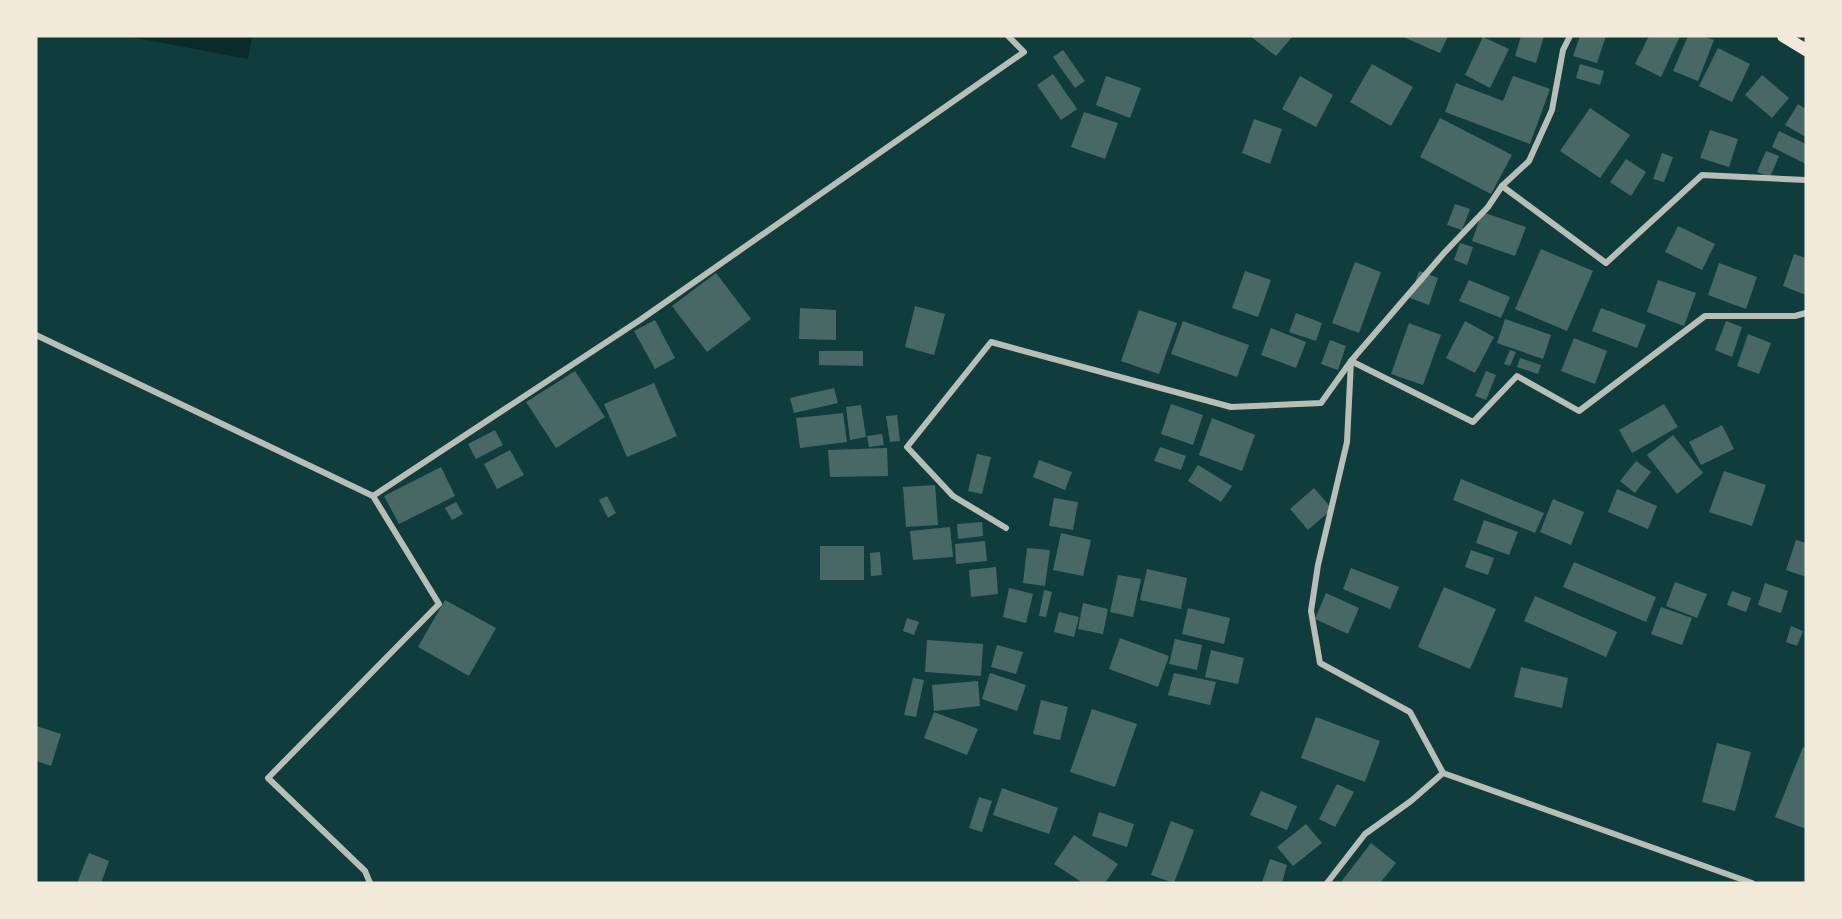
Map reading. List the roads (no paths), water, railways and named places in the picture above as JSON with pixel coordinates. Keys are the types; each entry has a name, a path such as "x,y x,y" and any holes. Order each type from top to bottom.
{"main road":[{"path":"1783,36 1806,50"}],"street":[{"path":"373,496 640,320 1024,52 1008,36"},
{"path":"1006,528 953,496 907,447 991,342 1231,407 1322,403 1351,361 1444,253 1488,207 1502,186 1529,161 1552,110 1563,50 1570,36"},
{"path":"1502,186 1606,263 1702,175 1806,180"},
{"path":"1351,361 1473,422 1517,376 1579,411 1705,316 1795,316 1806,313"},
{"path":"36,335 373,496 439,604 268,778 365,871 370,883"},
{"path":"1351,361 1347,442 1318,565 1311,611 1320,663 1410,712 1443,773 1752,883"},
{"path":"1327,883 1365,834 1411,801 1443,773"}],"water":[{"path":"126,36 252,36 248,59"}]}
